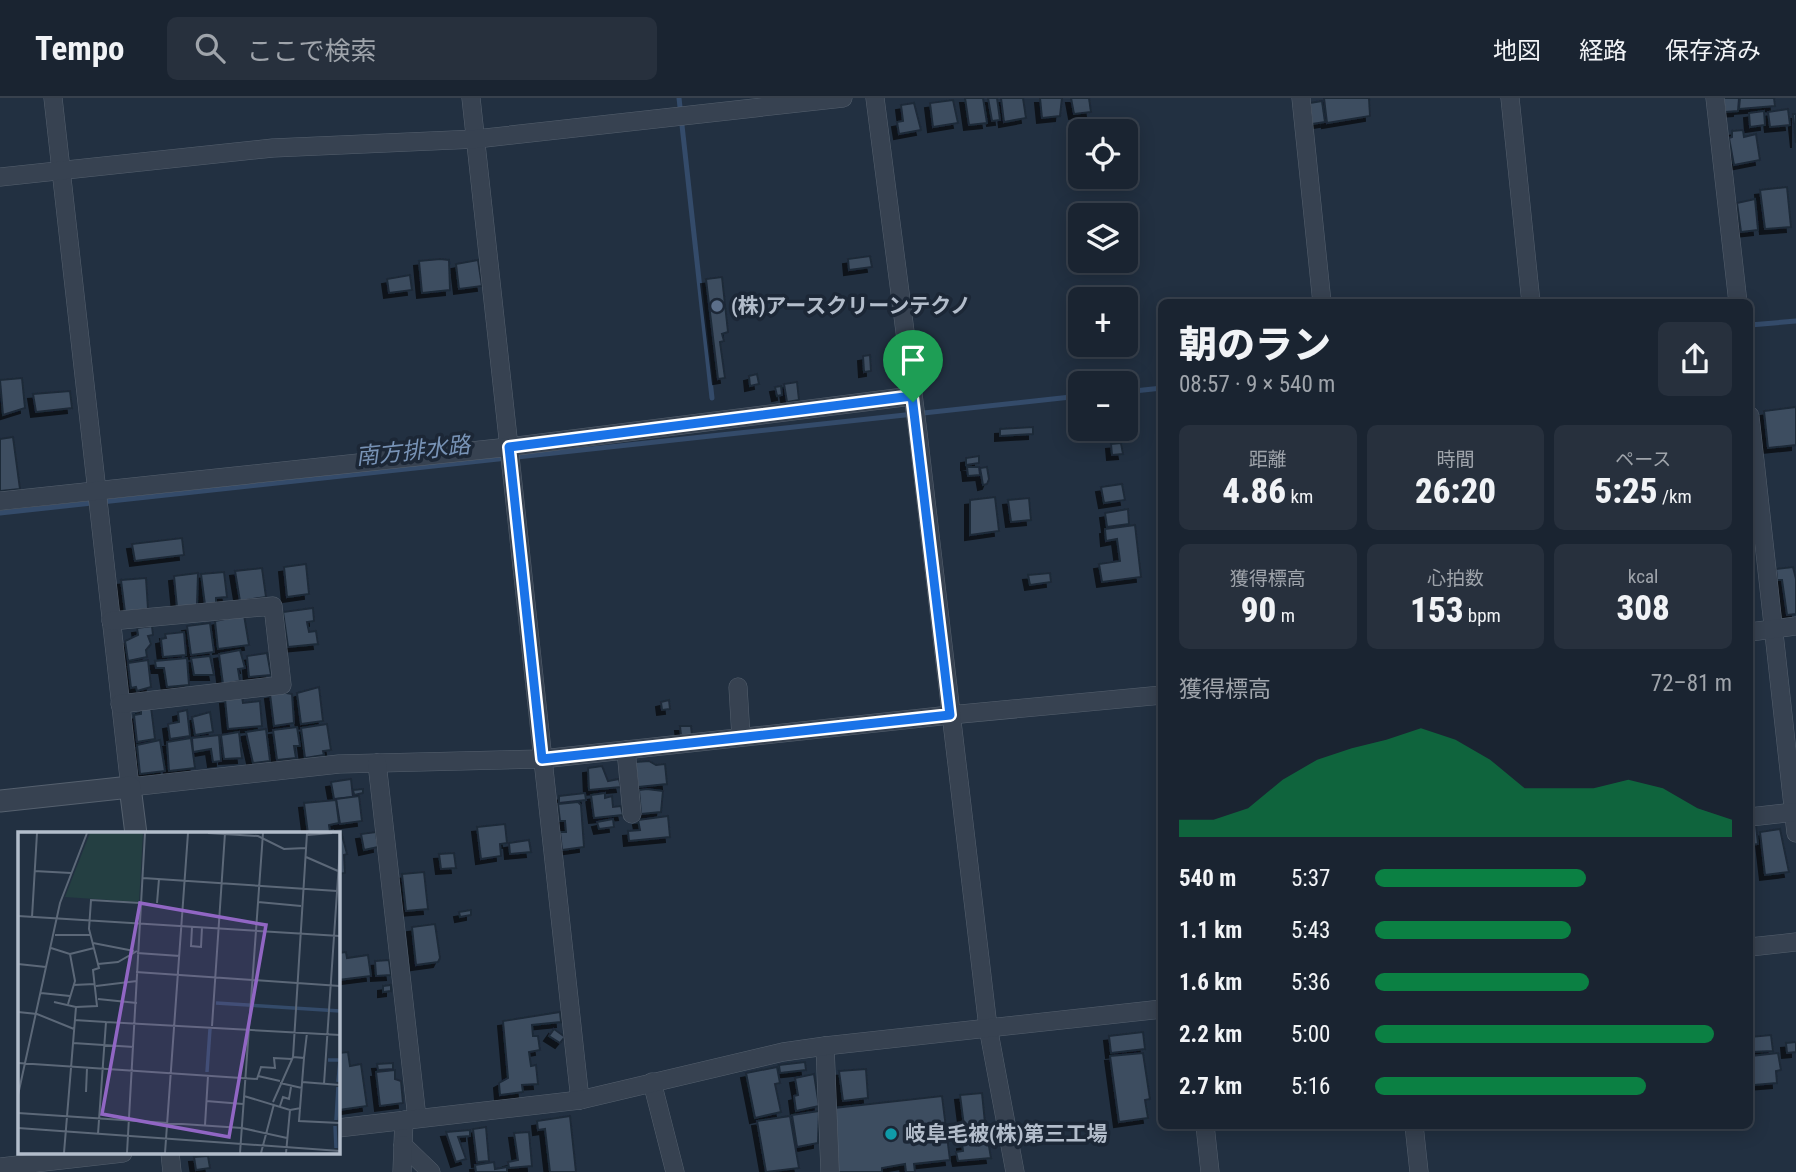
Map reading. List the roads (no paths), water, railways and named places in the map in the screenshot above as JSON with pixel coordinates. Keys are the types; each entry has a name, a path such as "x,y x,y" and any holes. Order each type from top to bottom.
{"street":[{"path":"52,98 136,832"},
{"path":"471,98 580,1100"},
{"path":"0,177 273,148 476,139 843,98"},
{"path":"875,98 988,1027 1015,1172"},
{"path":"1301,98 1322,299"},
{"path":"1510,98 1531,299"},
{"path":"1716,98 1738,299"},
{"path":"0,501 509,448 912,399"},
{"path":"1753,443 1796,833"},
{"path":"111,621 273,606 282,685 120,704"},
{"path":"1753,632 1796,626"},
{"path":"738,687 741,737"},
{"path":"0,801 339,764 542,759 1158,695"},
{"path":"626,750 632,814"},
{"path":"377,763 411,1119 403,1145 402,1172"},
{"path":"1753,817 1794,812"},
{"path":"1753,947 1796,942"},
{"path":"340,1128 580,1100 825,1046 1158,1009"},
{"path":"825,1046 830,1172"},
{"path":"652,1082 675,1172"},
{"path":"1205,1129 1210,1172"},
{"path":"1414,1129 1419,1172"},
{"path":"403,1145 431,1172"},
{"path":"4,1168 115,1154"},
{"path":"170,1154 172,1172"}],"waterway":[{"path":"679,98 712,398"},
{"name":"南方排水路","path":"1753,325 1796,321"},
{"name":"南方排水路","path":"1138,391 1158,388"},
{"name":"南方排水路","path":"0,513 1068,397"}],"place":[{"name":"(株)アースクリーンテクノ","path":"717,306"},
{"name":"岐阜毛被(株)第三工場","path":"891,1134"}]}
